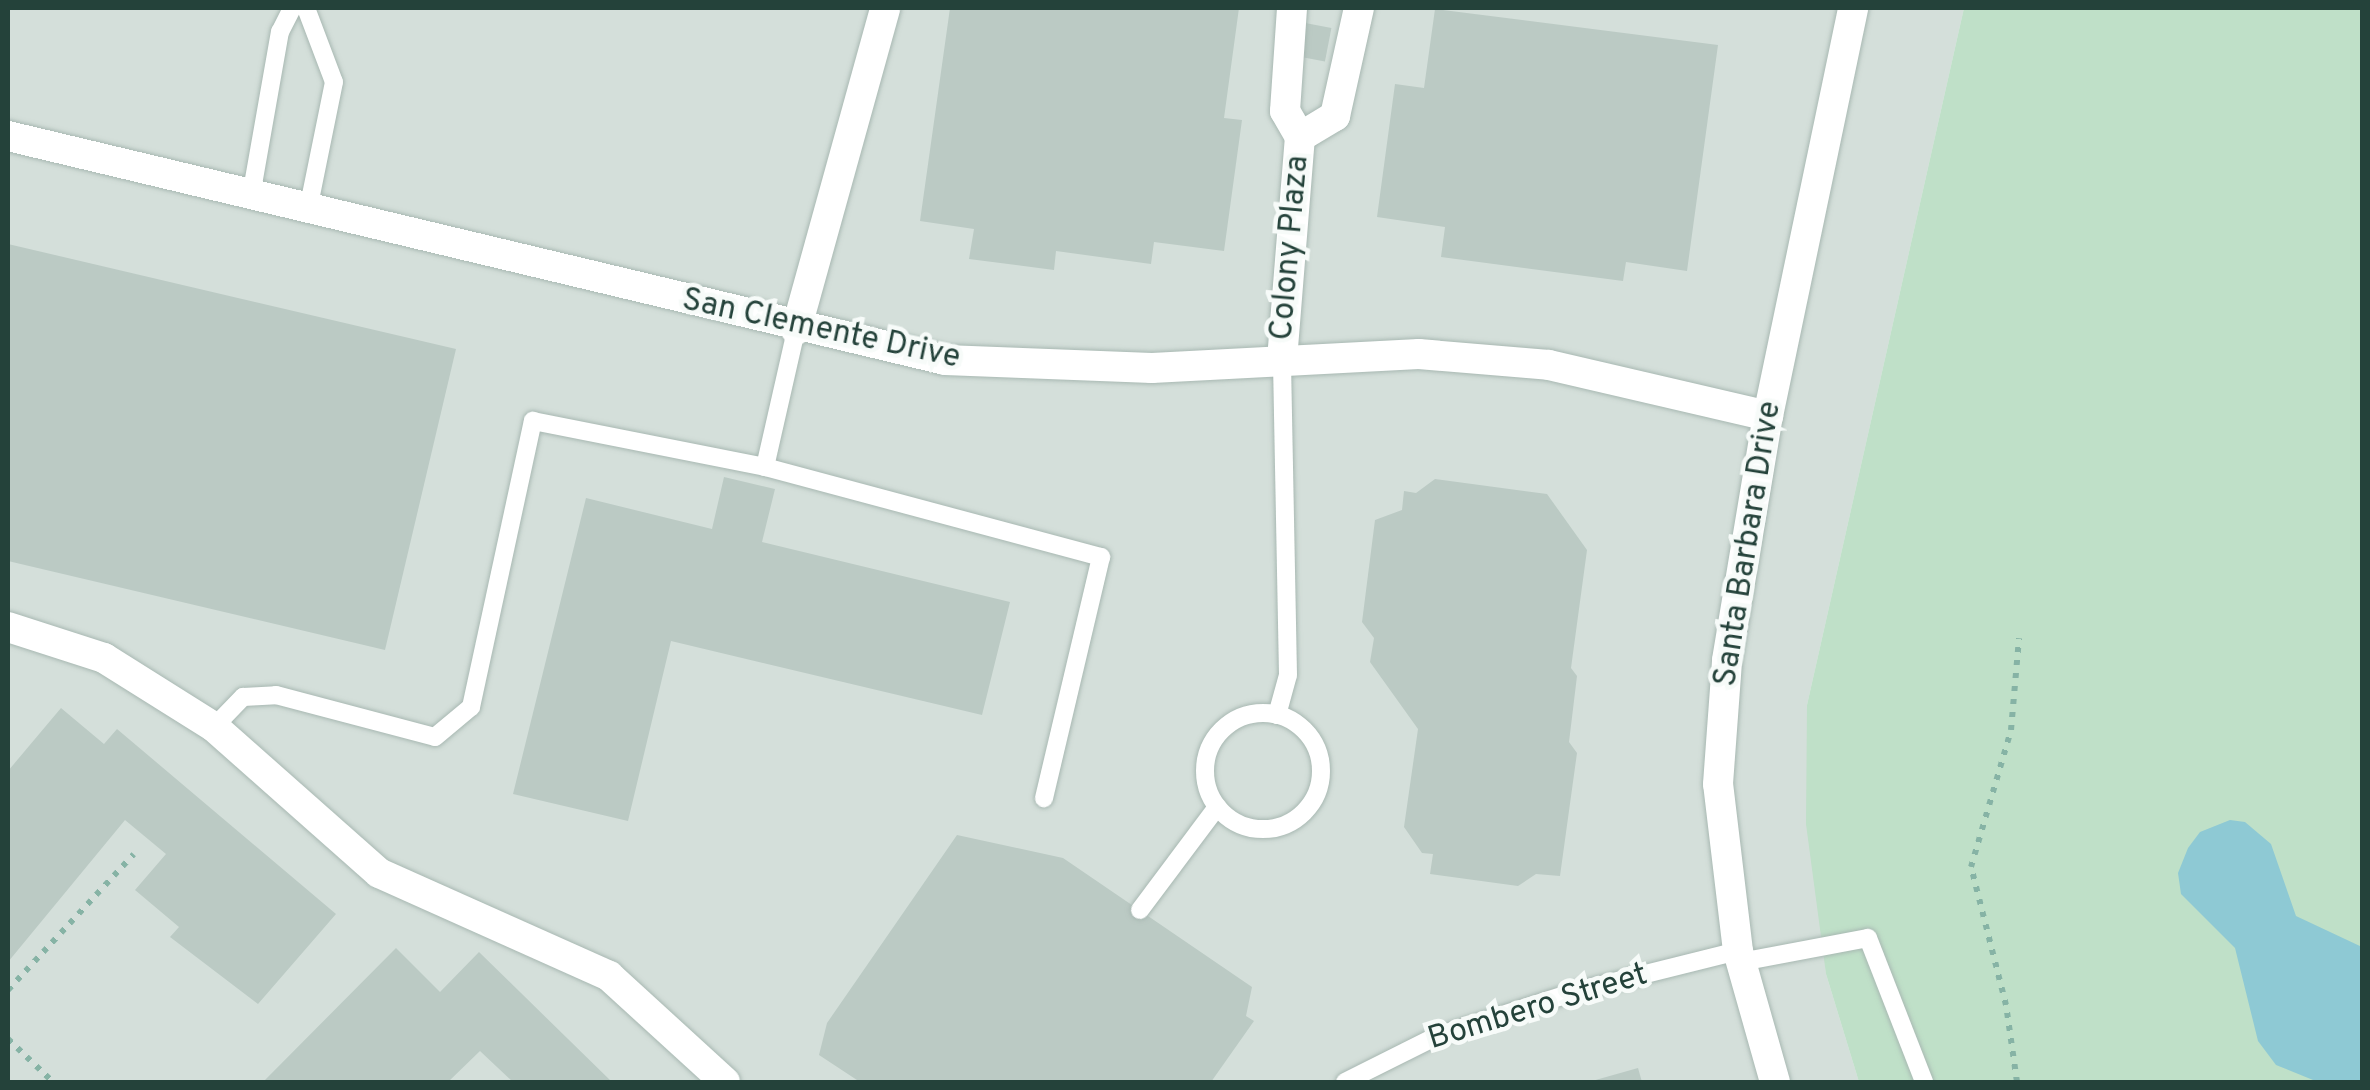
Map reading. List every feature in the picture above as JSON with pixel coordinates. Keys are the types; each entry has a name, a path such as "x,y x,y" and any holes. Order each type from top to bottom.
{"street":[{"path":"796,330 885,8"},
{"name":"Colony Plaza","path":"1282,360 1300,136 1285,111 1292,8"},
{"name":"Colony Plaza","path":"1300,136 1335,116 1359,8"},
{"name":"Santa Barbara Drive","path":"1775,1082 1740,957 1718,784 1727,660 1768,416 1853,8"},
{"name":"San Clemente Drive","path":"8,136 796,330 945,360 1152,368 1419,354 1549,365 1768,416"},
{"path":"8,626 104,658 214,726 379,873 609,976 724,1082"}],"lane":[{"path":"250,196 280,32 292,8"},
{"path":"306,8 326,48 334,82 308,210"},
{"path":"765,467 796,330"},
{"path":"1277,714 1288,675 1282,360"},
{"path":"214,726 243,697 276,696 435,737 471,707 534,421 765,467 1101,557 1044,798"},
{"path":"1277,714 1310,736 1322,774 1318,794 1291,823 1271,829 1232,821 1217,808 1204,774 1214,740 1241,717 1277,714"},
{"path":"1140,910 1217,808"},
{"name":"Bombero Street","path":"1345,1082 1437,1036 1577,990 1740,957 1868,938 1924,1082"}],"path":[{"path":"2018,1082 2006,1004 1971,867 2011,730 2019,638"},
{"path":"8,990 134,854"},
{"path":"8,1039 53,1082"}],"shaded area":[{"path":"8,8 1964,8 1807,705 1826,974 1859,1082 8,1082"}],"green space":[{"path":"1964,8 2362,8 2362,1082 1859,1082 1826,974 1806,824 1807,705"}],"water":[{"path":"2230,820 2245,822 2271,844 2296,916 2362,947 2362,1082 2318,1082 2276,1065 2258,1041 2235,948 2181,894 2178,873 2188,848 2200,832"}],"building":[{"path":"950,8 1239,8 1224,118 1242,120 1224,251 1154,242 1151,264 1056,251 1054,270 969,259 974,229 920,221"},
{"path":"1435,9 1718,45 1687,271 1626,262 1623,281 1441,257 1445,227 1377,217 1395,84 1424,88"},
{"path":"1300,22 1331,28 1325,61 1294,55"},
{"path":"8,244 456,349 385,650 8,561"},
{"path":"724,477 775,489 762,542 1010,602 982,715 671,641 628,821 513,794 586,498 712,529"},
{"path":"1435,479 1547,494 1587,550 1571,668 1577,676 1569,742 1577,753 1560,876 1536,874 1518,886 1430,874 1433,854 1422,853 1404,827 1418,729 1370,662 1374,638 1362,622 1375,520 1402,510 1404,491 1416,493"},
{"path":"61,708 104,744 117,729 336,914 258,1004 170,937 179,927 135,890 166,854 125,820 8,962 8,771"},
{"path":"957,835 1063,858 1252,987 1246,1016 1254,1021 1211,1082 860,1082 819,1055 827,1023"},
{"path":"396,948 440,992 479,952 612,1082 513,1082 480,1051 448,1082 263,1082"},
{"path":"1638,1068 1642,1082 1592,1082 1592,1081"}]}
